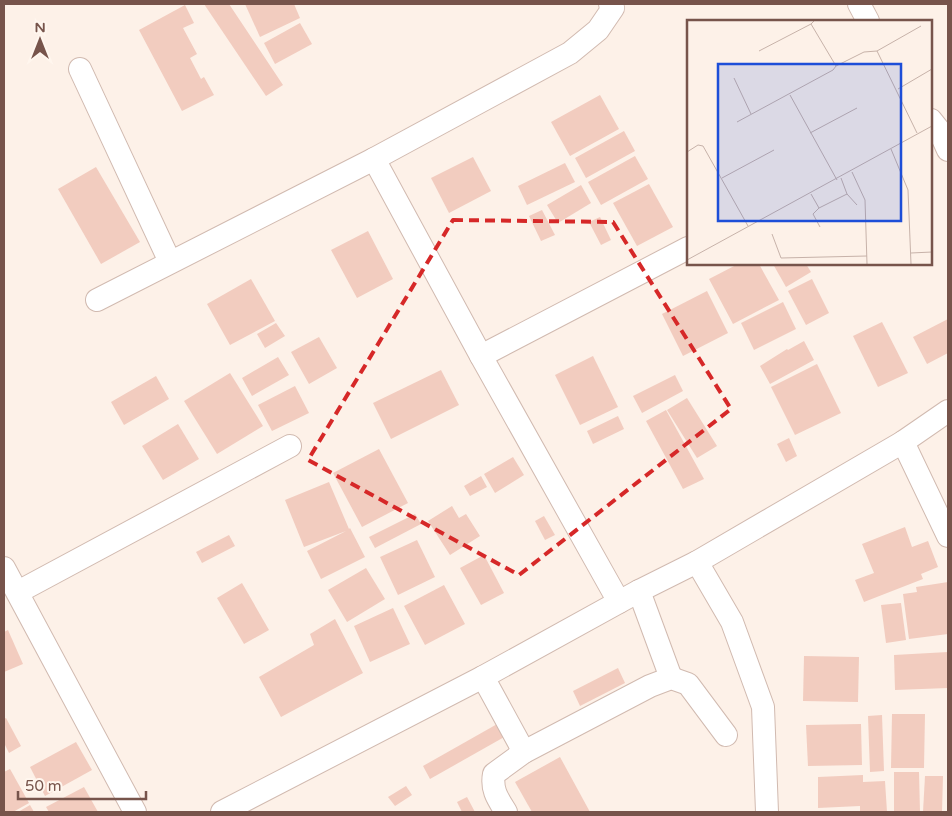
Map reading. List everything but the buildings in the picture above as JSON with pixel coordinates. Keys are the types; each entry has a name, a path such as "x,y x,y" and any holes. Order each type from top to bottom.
{"street":[{"path":"859,4 867,20"},
{"path":"97,300 374,159 570,53 598,30 615,5"},
{"path":"80,69 170,262"},
{"path":"939,123 948,150"},
{"path":"374,159 481,356 619,602"},
{"path":"481,356 687,249"},
{"path":"222,812 697,562 903,442 948,411"},
{"path":"903,442 948,536"},
{"path":"18,592 290,446"},
{"path":"697,562 732,622 764,707 767,812"},
{"path":"4,568 135,812"},
{"path":"639,591 671,678"},
{"path":"483,676 524,752"},
{"path":"506,812 494,792 492,783 494,774 524,752 650,686 671,678 688,684 726,735"}],"highlighted area":[{"path":"453,220 613,222 731,409 519,575 308,460"}]}
